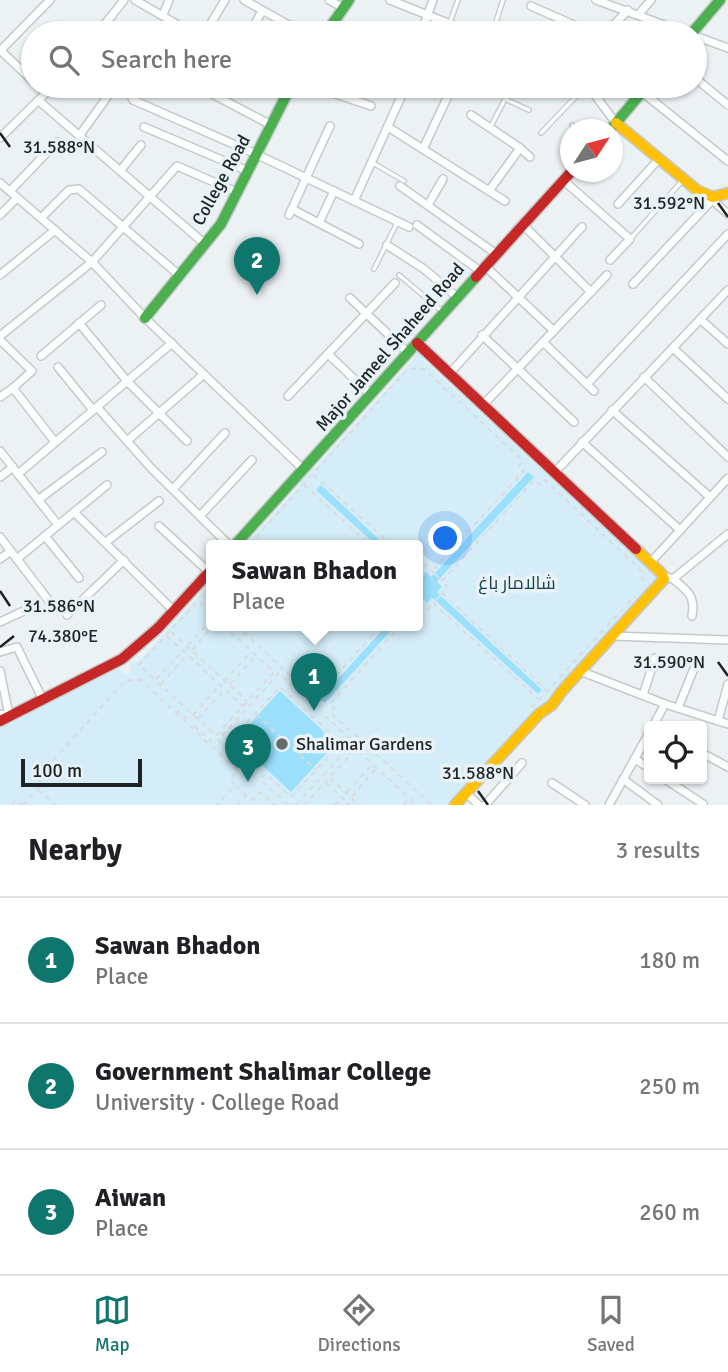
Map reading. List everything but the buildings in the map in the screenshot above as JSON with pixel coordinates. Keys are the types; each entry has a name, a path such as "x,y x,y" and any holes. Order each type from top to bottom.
{"street":[{"path":"29,21 50,0"},
{"path":"107,21 124,0"},
{"path":"135,0 171,21"},
{"path":"163,15 169,0"},
{"path":"212,21 225,0"},
{"path":"244,0 281,21"},
{"path":"329,0 346,4 334,21"},
{"path":"390,0 442,21"},
{"path":"425,21 433,0"},
{"path":"598,0 656,21"},
{"path":"639,14 651,0"},
{"path":"704,21 720,0"},
{"path":"530,6 564,21"},
{"path":"617,21 628,10"},
{"path":"257,21 262,11"},
{"path":"21,30 0,51 21,70"},
{"path":"707,40 728,48"},
{"path":"707,88 728,105"},
{"path":"0,138 42,98"},
{"path":"79,136 106,98"},
{"path":"132,98 413,226 482,268 554,331"},
{"path":"220,98 271,125"},
{"name":"College Road","path":"145,317 221,224 283,98"},
{"path":"347,98 371,106"},
{"path":"354,201 401,98"},
{"path":"423,149 447,98"},
{"path":"595,98 608,119"},
{"path":"619,119 637,98"},
{"path":"655,98 728,161"},
{"path":"39,101 205,244"},
{"path":"471,115 530,157"},
{"path":"330,126 290,212 319,223 359,244"},
{"path":"144,127 248,171"},
{"path":"388,127 505,201"},
{"path":"623,133 728,214"},
{"path":"10,191 57,142"},
{"path":"120,171 141,145"},
{"path":"489,191 520,148"},
{"path":"618,204 659,159"},
{"path":"0,397 32,371 1,341 92,262 177,166 237,192"},
{"path":"428,205 443,179"},
{"name":"Major Jameel Shaheed Road","path":"240,540 309,472 371,395 495,253 561,182"},
{"path":"573,182 630,239 610,260"},
{"path":"0,183 92,262 145,317 309,472"},
{"path":"402,183 495,253"},
{"path":"41,218 73,188 79,189 180,275"},
{"path":"319,223 334,191"},
{"path":"633,284 710,199 728,193"},
{"path":"0,215 17,198"},
{"path":"522,224 591,292"},
{"path":"450,373 582,227"},
{"path":"0,275 55,230"},
{"path":"587,384 728,234"},
{"path":"387,245 424,269 457,297"},
{"path":"483,405 607,275"},
{"path":"288,396 395,283"},
{"path":"554,473 728,290"},
{"path":"350,298 408,353"},
{"path":"41,356 101,305"},
{"path":"700,319 728,344"},
{"path":"79,323 127,381 187,441"},
{"path":"482,335 574,422"},
{"path":"543,342 594,391"},
{"path":"0,477 15,470 55,442 172,343"},
{"path":"417,343 650,563 691,595 694,606 692,615"},
{"path":"673,348 728,399"},
{"path":"328,354 371,395"},
{"path":"58,367 95,409 224,540"},
{"path":"127,441 204,374"},
{"path":"644,377 728,457"},
{"path":"13,388 55,442"},
{"path":"612,410 710,497"},
{"path":"173,489 225,433"},
{"path":"582,442 680,530"},
{"path":"0,451 58,525"},
{"path":"38,500 102,452"},
{"path":"200,516 251,460"},
{"path":"650,563 728,478"},
{"path":"17,559 107,485"},
{"path":"106,542 159,501"},
{"path":"74,512 174,611"},
{"path":"159,526 206,567"},
{"path":"455,805 539,715 552,705 663,582 728,534"},
{"path":"45,536 79,578"},
{"path":"0,537 49,601"},
{"path":"0,559 11,551"},
{"path":"67,615 124,561"},
{"path":"0,671 3,717 121,659 154,633 206,575"},
{"path":"0,622 32,607"},
{"path":"612,636 728,640"},
{"path":"0,652 17,647 42,698"},
{"path":"642,695 655,658"},
{"path":"678,708 695,666"},
{"path":"580,671 728,724"},
{"path":"718,721 728,684"},
{"path":"656,721 666,704"},
{"path":"609,805 644,742"},
{"path":"707,756 728,766"},
{"path":"635,759 644,765"},
{"path":"485,805 522,763"},
{"path":"623,779 658,805"},
{"path":"552,783 585,805"},
{"path":"673,784 703,803"},
{"path":"466,793 479,805"}],"lane":[{"path":"450,21 458,0"},
{"path":"498,21 503,0"},
{"path":"541,132 575,98"},
{"path":"490,128 505,99 529,110"},
{"path":"372,162 402,183"},
{"path":"630,239 684,179"},
{"path":"374,269 397,221"},
{"path":"400,275 444,313"}],"path":[{"path":"254,540 304,485 309,472 408,369 424,369 523,461 519,466 524,471 432,571"},
{"path":"309,472 385,540"},
{"path":"442,581 534,480 540,485 545,480 642,571 643,587"},
{"path":"304,485 364,540"},
{"path":"423,568 426,565 448,587 427,610 423,606"},
{"path":"206,593 139,665 216,736 274,672 230,631"},
{"path":"442,593 547,690 635,596"},
{"path":"198,601 206,608"},
{"path":"433,603 538,700"},
{"path":"187,646 206,626"},
{"path":"170,631 224,681 260,708"},
{"path":"191,650 208,631"},
{"path":"242,631 311,695 315,690 319,694 377,631"},
{"path":"396,631 330,704 334,708 330,712 432,805"},
{"path":"166,635 251,718"},
{"path":"229,685 259,647"},
{"path":"156,680 183,651"},
{"path":"224,681 254,653"},
{"path":"160,684 187,655"},
{"path":"288,805 260,779 266,774 291,797 341,743 320,723 301,706 280,687 230,741 255,763 249,769 218,740 279,674 307,699 301,706"},
{"path":"12,805 16,800 22,805 28,800 42,784 37,778 126,680 141,680 238,771 230,780 235,785 252,800 260,792 274,805"},
{"path":"195,718 220,685"},
{"path":"195,718 225,690"},
{"path":"176,713 178,711 188,720"},
{"path":"255,713 316,770"},
{"path":"320,723 326,717 360,748 358,751"},
{"path":"194,726 211,741 209,744"},
{"path":"296,805 354,742"},
{"path":"304,805 356,749 414,804"},
{"path":"346,793 372,764"},
{"path":"321,765 359,805"},
{"path":"350,797 377,768"},
{"path":"312,774 350,805"},
{"path":"217,805 235,785"},
{"path":"38,789 55,805"},
{"path":"237,805 246,795"},
{"path":"335,805 342,798"},
{"path":"404,805 410,799"},
{"path":"28,800 33,805"},
{"path":"343,805 346,802"}],"green space":[{"name":"شالامار باغ","path":"416,352 423,355 423,360 654,574 662,576 555,689 555,698 548,705 539,706 448,805 0,805 0,729 117,666 126,675 131,670 129,665 138,662 206,587 206,631 423,631 423,540 250,540 300,485 299,478 306,470 314,469 413,360"}],"water":[{"path":"528,472 534,477 440,578 435,573"},
{"path":"321,485 380,540 371,540 316,490"},
{"path":"426,572 431,577 434,574 442,587 437,592 440,595 427,603 423,599 423,575"},
{"path":"441,596 542,690 538,694 436,601"},
{"path":"382,631 391,631 325,703 320,699"},
{"path":"280,691 336,743 291,792 235,740"}],"traffic: fast":[{"path":"334,21 349,0"},
{"path":"702,21 720,0"},
{"path":"145,318 221,224 285,98"},
{"path":"619,119 637,98"},
{"path":"239,540 476,277"}],"traffic: slow":[{"path":"623,129 698,191 713,197 728,193"},
{"path":"455,805 539,714 552,705 664,579 636,549"}],"traffic: jam":[{"path":"476,277 562,182"},
{"path":"417,343 636,549"},
{"path":"0,721 122,659 158,628 206,575"}],"place":[{"name":"Government Shalimar College","path":"257,295"},
{"name":"Sawan Bhadon","path":"314,711"},
{"name":"Shalimar Gardens","path":"282,744"},
{"name":"Aiwan","path":"248,782"}]}
